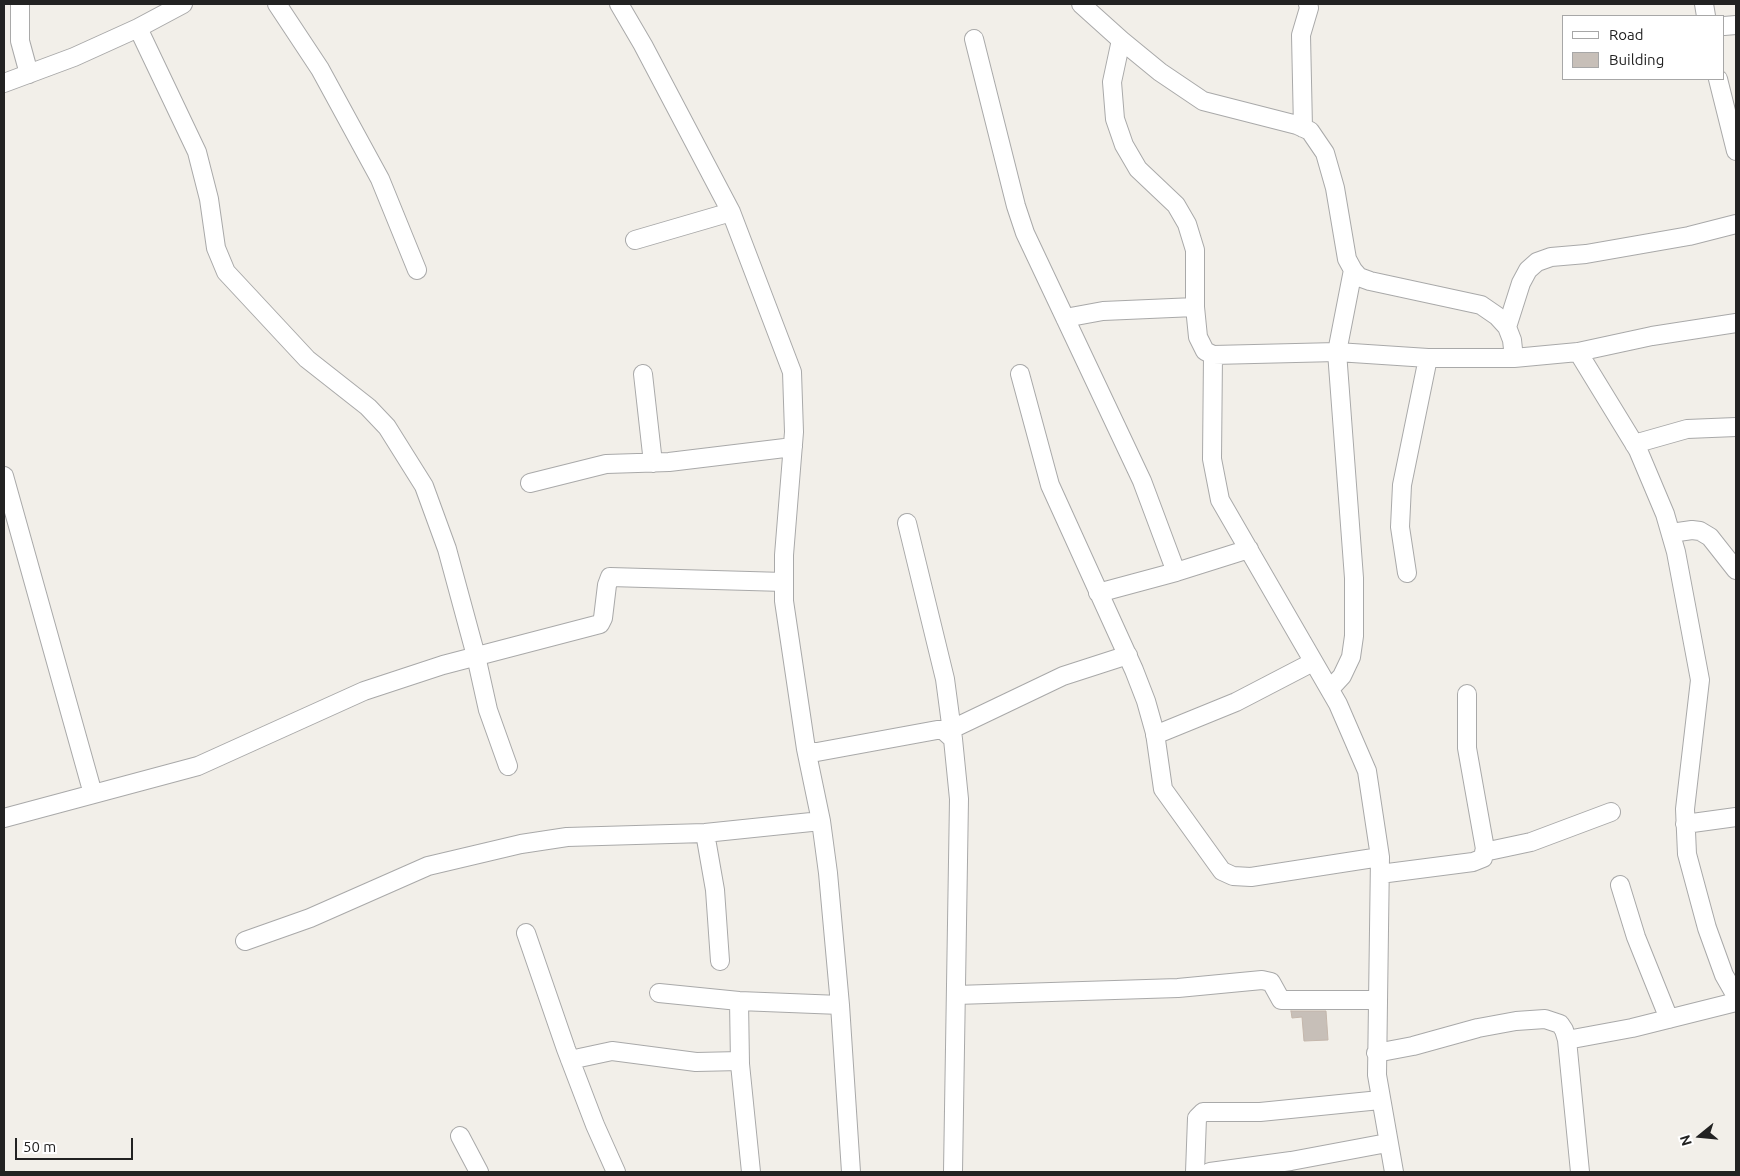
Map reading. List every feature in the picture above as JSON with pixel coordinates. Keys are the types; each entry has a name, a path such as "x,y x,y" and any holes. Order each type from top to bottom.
{"street":[{"path":"20,4 20,41 29,74"},
{"path":"4,83 138,28 183,4"},
{"path":"277,4 320,69 380,179 417,270"},
{"path":"619,4 643,45 731,212 792,372 794,393 793,447 785,536 784,582 787,634 806,749 821,821 840,1005 851,1172"},
{"path":"1081,4 1160,72 1203,101 1310,131 1325,153 1335,188 1347,259 1359,277 1481,305 1497,316 1507,327 1512,340 1514,358"},
{"path":"1303,128 1301,35 1309,8 1308,4"},
{"path":"138,28 197,152 209,199 216,248 222,266 248,297 307,358 387,427 404,452 434,511 476,656 491,723 508,766"},
{"path":"974,38 1016,206 1035,258 1142,482 1176,572"},
{"path":"1121,40 1112,82 1115,119 1124,144 1138,168 1176,205 1187,224 1195,250 1194,307 1200,345 1212,355 1337,352 1428,358 1514,358 1578,352 1652,336 1736,323"},
{"path":"1718,80 1736,151"},
{"path":"635,240 731,212"},
{"path":"1507,327 1521,283 1528,270 1537,262 1550,256 1586,254 1689,236 1736,224"},
{"path":"1330,689 1342,676 1351,657 1354,636 1354,578 1337,352 1353,270"},
{"path":"1065,318 1103,311 1194,307"},
{"path":"1578,352 1634,444 1647,471 1671,533 1684,590 1700,680 1690,755 1684,824 1687,854 1707,928 1724,975 1736,996"},
{"path":"1212,355 1212,459 1215,485 1226,513 1330,689 1360,751 1367,771 1380,866 1376,1053 1380,1100 1394,1172"},
{"path":"1406,573 1400,527 1402,485 1428,358"},
{"path":"644,374 654,463"},
{"path":"1020,374 1050,485 1128,655 1146,701 1155,735 1164,789 1226,874 1251,877 1380,866 1473,862 1483,858 1484,852 1467,748 1467,694"},
{"path":"1634,444 1687,429 1736,427"},
{"path":"530,484 606,464 654,463 793,447"},
{"path":"4,476 93,794"},
{"path":"907,523 945,680 953,734 959,800 953,1172"},
{"path":"1671,533 1692,530 1700,531 1710,537 1736,570"},
{"path":"1098,593 1176,572 1249,549"},
{"path":"4,818 198,766 254,743 364,691 476,656 600,624 603,618 607,584 610,577 784,582"},
{"path":"806,749 810,752 817,752 936,730 953,734 1063,676 1128,655"},
{"path":"1155,735 1242,700 1313,662"},
{"path":"1484,852 1531,842 1611,812"},
{"path":"1684,824 1736,817"},
{"path":"245,941 310,918 428,866 548,839 705,833 821,821"},
{"path":"705,833 715,890 720,961"},
{"path":"1620,885 1636,937 1669,1019"},
{"path":"526,932 570,1060 595,1125 616,1172"},
{"path":"956,995 1178,988 1262,980 1271,982 1281,1000 1378,1000"},
{"path":"659,993 740,1001 840,1005"},
{"path":"740,1001 740,1061 751,1172"},
{"path":"1567,1040 1669,1019 1736,1002"},
{"path":"1376,1053 1413,1046 1478,1028 1532,1019 1545,1019 1560,1024 1567,1040 1580,1172"},
{"path":"570,1060 618,1052 696,1062 740,1061"},
{"path":"1195,1172 1197,1118 1203,1112 1260,1112 1380,1100"},
{"path":"460,1136 479,1172"},
{"path":"1210,1172 1291,1162 1387,1143"}],"building":[{"path":"1291,1011 1326,1011 1328,1040 1304,1041 1302,1017 1292,1018"}]}
